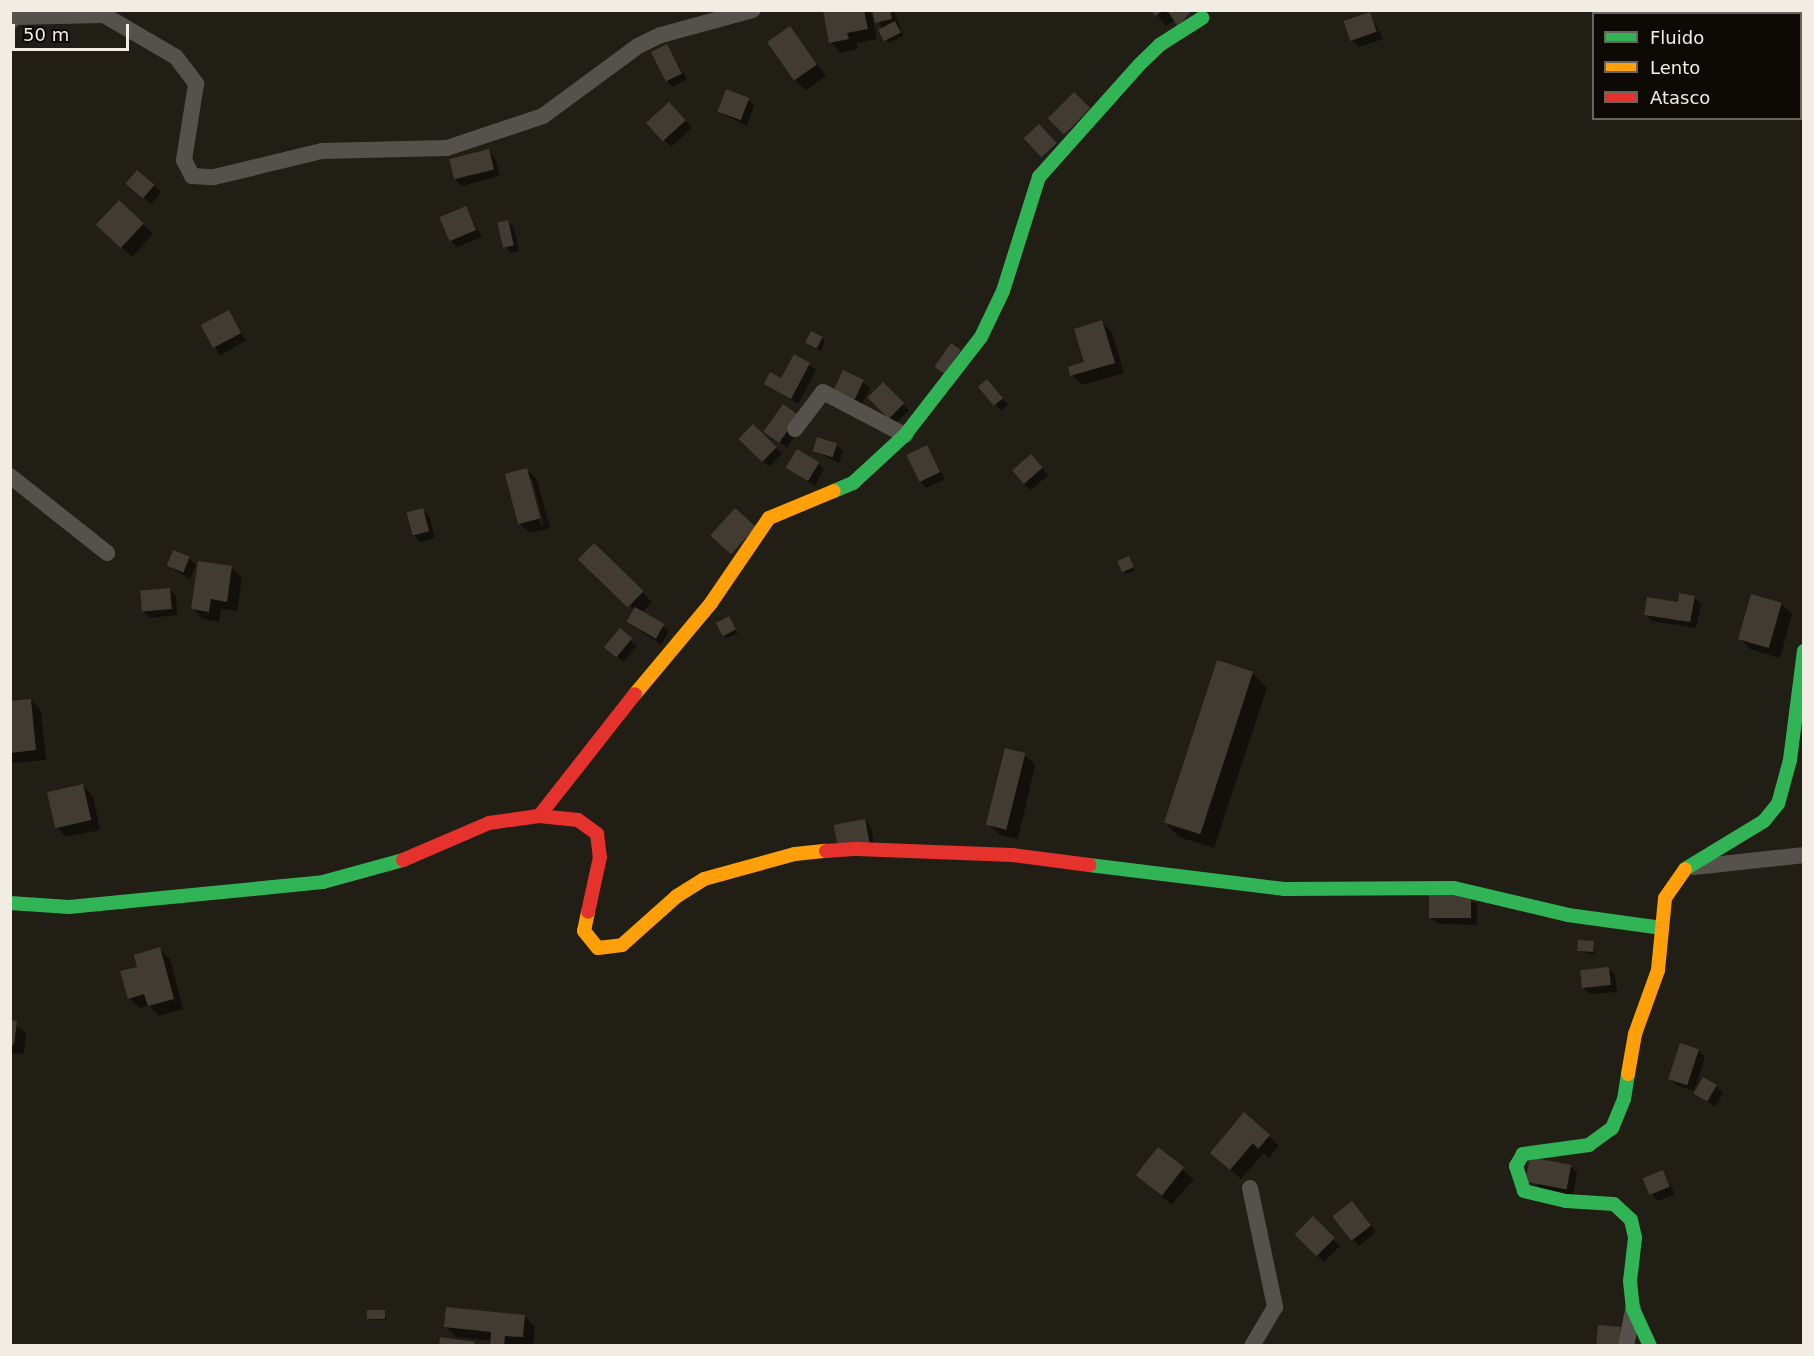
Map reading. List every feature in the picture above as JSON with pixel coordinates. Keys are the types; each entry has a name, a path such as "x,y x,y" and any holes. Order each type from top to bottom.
{"street":[{"path":"15,16 105,15 176,57 196,84 184,160 192,176 214,177 322,151 447,148 543,116 638,46 661,35 753,10"},
{"path":"539,816 588,749 711,603 769,518 854,483 904,435 981,337 1003,291 1039,177 1139,65 1161,44 1202,18"},
{"path":"795,429 824,392 904,435"},
{"path":"10,476 107,553"},
{"path":"1626,1346 1633,1309 1630,1281 1635,1238 1631,1220 1614,1204 1566,1201 1524,1191 1515,1166 1523,1154 1589,1145 1612,1128 1624,1099 1635,1034 1658,970 1665,898 1686,867 1764,821 1778,804 1789,769 1803,651"},
{"path":"10,903 69,907 323,882 359,875 422,854 489,823 539,816 578,820 597,834 600,857 584,931 598,948 622,945 677,896 704,879 795,855 857,849 1012,855 1284,889 1454,888 1568,915 1662,928"},
{"path":"1686,867 1803,855"},
{"path":"1250,1188 1275,1307 1252,1346"},
{"path":"1633,1309 1650,1346"}],"building":[{"path":"864,10 868,29 847,33 849,39 829,43 823,11"},
{"path":"872,10 890,10 892,19 875,23"},
{"path":"1151,10 1164,10 1155,16"},
{"path":"1167,10 1192,10 1178,27"},
{"path":"1370,12 1377,32 1350,41 1344,21"},
{"path":"895,21 901,33 884,41 878,30"},
{"path":"790,26 817,65 794,81 767,42"},
{"path":"667,44 682,73 666,82 651,52"},
{"path":"726,89 749,98 741,120 717,111"},
{"path":"1074,92 1090,108 1064,134 1048,118"},
{"path":"669,102 686,121 663,141 646,123"},
{"path":"1039,124 1057,143 1041,157 1024,138"},
{"path":"489,149 494,169 454,179 449,159"},
{"path":"137,170 155,185 143,199 125,184"},
{"path":"119,200 144,223 121,248 96,225"},
{"path":"466,206 476,230 449,241 439,217"},
{"path":"508,220 514,245 503,248 497,222"},
{"path":"229,310 241,333 213,348 201,325"},
{"path":"1102,320 1115,363 1070,376 1068,367 1084,362 1074,329"},
{"path":"811,331 823,337 817,348 805,343"},
{"path":"951,343 961,350 944,374 934,367"},
{"path":"794,354 810,363 791,399 764,384 770,372 781,378"},
{"path":"843,370 864,380 855,400 834,390"},
{"path":"987,379 1003,398 994,406 978,387"},
{"path":"883,382 904,403 889,419 867,398"},
{"path":"783,404 799,415 779,443 763,432"},
{"path":"753,424 777,447 762,462 738,439"},
{"path":"817,437 837,443 833,457 813,451"},
{"path":"927,445 940,472 919,482 906,455"},
{"path":"797,449 819,462 808,481 786,468"},
{"path":"1031,454 1043,468 1024,484 1012,470"},
{"path":"527,468 540,518 518,524 505,474"},
{"path":"423,508 429,531 413,536 407,512"},
{"path":"735,508 756,527 731,554 710,535"},
{"path":"594,543 644,591 628,607 578,560"},
{"path":"173,550 190,557 183,573 167,566"},
{"path":"1129,556 1134,567 1122,572 1117,561"},
{"path":"198,561 232,566 227,602 211,599 209,612 191,609"},
{"path":"170,588 172,609 142,612 140,591"},
{"path":"1679,593 1695,596 1690,622 1644,615 1647,597 1678,602"},
{"path":"1751,594 1782,603 1769,648 1738,639"},
{"path":"635,607 664,624 656,639 626,622"},
{"path":"729,616 736,629 723,636 716,623"},
{"path":"620,628 632,638 616,657 604,647"},
{"path":"1217,660 1253,672 1200,834 1164,823"},
{"path":"31,699 36,750 10,753 10,701"},
{"path":"1005,748 1025,753 1006,830 986,825"},
{"path":"83,784 91,820 55,828 47,792"},
{"path":"865,819 870,844 838,850 834,825"},
{"path":"1429,894 1471,894 1471,918 1429,918"},
{"path":"1578,940 1594,941 1593,952 1577,951"},
{"path":"160,947 174,999 148,1006 144,994 128,999 120,971 137,967 134,955"},
{"path":"1609,967 1611,985 1582,988 1580,970"},
{"path":"10,1020 17,1021 14,1045 10,1044"},
{"path":"1680,1043 1699,1049 1687,1085 1668,1079"},
{"path":"1703,1077 1717,1085 1707,1101 1694,1093"},
{"path":"1244,1112 1270,1135 1258,1149 1253,1143 1230,1170 1210,1153"},
{"path":"1158,1147 1184,1167 1162,1196 1136,1175"},
{"path":"1530,1157 1571,1165 1566,1190 1525,1182"},
{"path":"1663,1170 1670,1187 1649,1195 1643,1178"},
{"path":"1352,1201 1371,1225 1351,1241 1332,1216"},
{"path":"1313,1216 1335,1238 1317,1256 1295,1234"},
{"path":"446,1307 525,1315 523,1337 505,1336 504,1346 490,1346 491,1332 444,1327"},
{"path":"367,1310 385,1310 385,1319 367,1319"},
{"path":"1598,1325 1621,1327 1619,1346 1596,1346"},
{"path":"440,1337 475,1342 474,1346 439,1346"}],"traffic: fast":[{"path":"834,491 853,483 905,435 981,337 1003,291 1039,177 1139,65 1161,44 1202,18"},
{"path":"1685,869 1764,821 1778,804 1790,760 1804,651"},
{"path":"10,903 69,907 323,882 403,860"},
{"path":"1089,865 1284,889 1454,888 1568,915 1662,928"},
{"path":"1628,1074 1624,1099 1612,1128 1589,1145 1523,1154 1516,1166 1524,1191 1566,1201 1614,1204 1631,1220 1635,1238 1630,1281 1633,1309 1650,1346"}],"traffic: slow":[{"path":"635,694 711,603 769,518 834,491"},
{"path":"588,912 584,931 598,948 622,945 677,896 704,879 795,854 826,851"},
{"path":"1628,1074 1635,1034 1658,970 1665,898 1685,869"}],"traffic: jam":[{"path":"539,816 635,694"},
{"path":"403,860 489,823 539,816 578,820 597,834 600,857 588,912"},
{"path":"826,851 857,849 1012,855 1089,865"}]}
